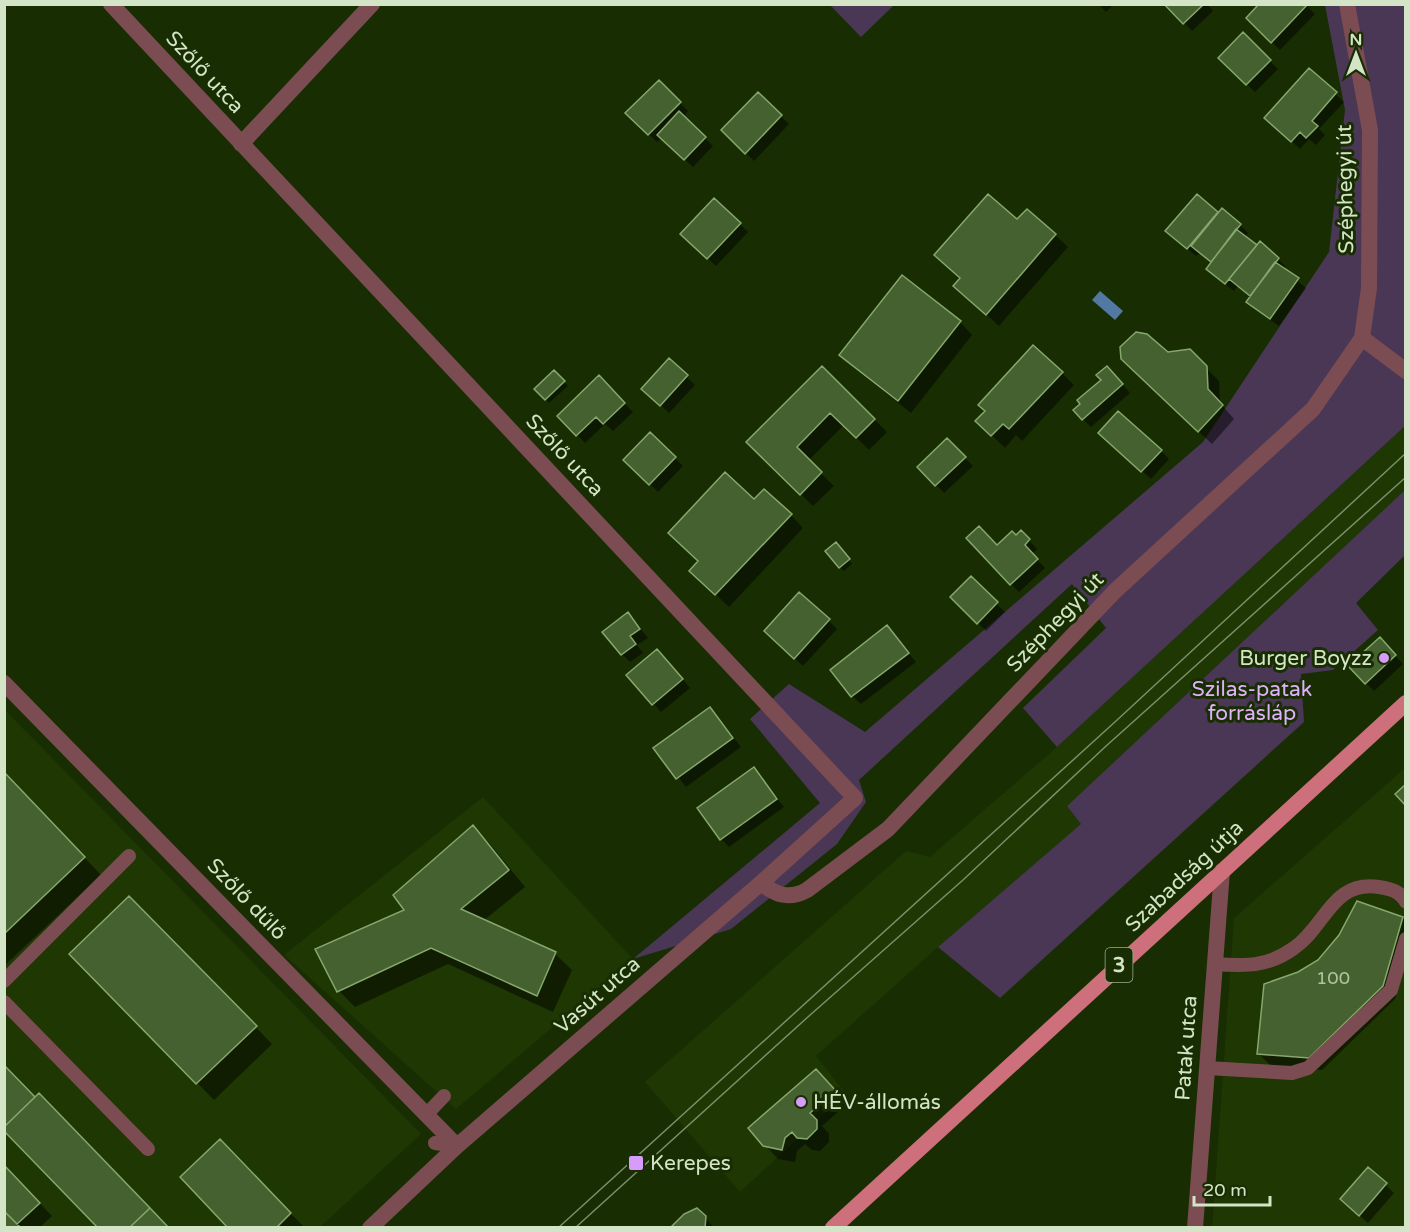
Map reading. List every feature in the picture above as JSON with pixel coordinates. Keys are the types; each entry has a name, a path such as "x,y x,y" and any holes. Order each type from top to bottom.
{"main road":[{"name":"Szabadság útja","path":"833,1227 1406,703"}],"street":[{"name":"Szőlő utca","path":"111,4 855,798"},
{"name":"Szőlő utca","path":"241,144 372,4"},
{"name":"Széphegyi út","path":"760,883 774,893 797,896 888,829 1115,591 1313,409 1362,338 1369,288 1370,130 1347,4"},
{"path":"1362,338 1406,371"},
{"name":"Szőlő dűlő","path":"4,683 457,1146"},
{"name":"Vasút utca","path":"370,1227 457,1146 855,798"},
{"name":"Patak utca","path":"1195,1227 1222,871"}],"lane":[{"path":"4,981 129,856"},
{"path":"1215,964 1247,966 1268,962 1296,947 1353,887 1388,888 1401,894 1406,902"},
{"path":"1207,1068 1292,1073 1308,1068 1391,990 1406,939"},
{"path":"1391,990 1406,993"},
{"path":"4,1002 148,1149"},
{"path":"426,1115 444,1096"},
{"path":"435,1143 457,1146"}],"shaded area":[{"path":"1405,426 1405,490 1067,806 1082,824 938,947 816,1056 846,1094 740,1192 645,1082 906,851 930,857 1057,747"},
{"path":"4,709 421,1134 320,1227 5,1227"},
{"path":"1405,768 1405,1227 1212,1228 1234,918"},
{"path":"483,797 633,959 456,1109 284,955"}],"green space":[{"path":"830,5 894,5 861,37"},
{"path":"1325,5 1405,5 1405,426 1057,747 1023,708 1106,628 1072,584 859,780 866,802 837,844 731,929 633,959 820,803 750,719 789,684 865,732 1203,442 1329,252 1345,110"},
{"name":"Szilas-patak forrásláp","path":"1405,490 1405,555 1356,603 1378,630 1333,670 1301,674 1304,722 1000,998 938,947 1081,824 1067,806"}],"water":[{"path":"1100,291 1123,311 1115,320 1092,300"}],"building":[{"path":"1164,4 1204,4 1183,24"},
{"path":"1259,4 1308,4 1271,43 1246,18"},
{"path":"1243,32 1271,60 1246,85 1218,58"},
{"path":"1309,68 1337,92 1312,121 1318,126 1306,138 1300,132 1291,142 1264,118"},
{"path":"659,80 681,102 648,135 625,113"},
{"path":"758,92 782,115 745,154 721,130"},
{"path":"679,111 706,137 684,160 657,135"},
{"path":"988,194 1017,219 1027,209 1056,234 986,315 953,286 960,278 934,255"},
{"path":"1197,194 1218,212 1187,249 1165,231"},
{"path":"714,198 741,223 707,259 680,234"},
{"path":"1222,208 1241,224 1211,262 1191,246"},
{"path":"1236,229 1257,245 1225,284 1206,269"},
{"path":"1260,241 1279,258 1250,296 1229,279"},
{"path":"1275,262 1299,278 1270,319 1246,302"},
{"path":"902,275 961,321 898,401 839,355"},
{"path":"1136,332 1147,334 1168,352 1190,349 1207,366 1208,389 1223,405 1198,432 1121,359 1120,347"},
{"path":"1033,345 1063,372 1009,429 1003,424 991,436 975,421 985,411 978,405"},
{"path":"669,358 688,375 660,406 641,389"},
{"path":"822,366 875,419 856,438 830,413 797,447 822,472 800,495 746,442"},
{"path":"1107,366 1123,384 1082,420 1073,410 1080,404 1077,400 1101,380 1096,375"},
{"path":"554,370 565,381 545,400 534,389"},
{"path":"599,375 625,403 603,424 596,417 576,436 557,416"},
{"path":"1118,411 1162,450 1141,472 1098,433"},
{"path":"650,432 676,457 649,485 623,460"},
{"path":"947,438 966,457 935,486 917,467"},
{"path":"725,472 754,499 764,489 792,514 715,595 689,571 698,561 668,533"},
{"path":"979,526 997,545 1012,531 1016,535 1021,530 1030,539 1025,545 1038,559 1010,585 966,538"},
{"path":"836,542 850,559 839,568 825,551"},
{"path":"971,576 998,602 977,624 950,597"},
{"path":"799,592 830,619 794,659 764,631"},
{"path":"628,612 640,629 630,636 636,644 621,655 602,632"},
{"path":"887,625 909,653 851,697 830,670"},
{"path":"1380,637 1396,655 1365,684 1348,666"},
{"path":"657,649 683,679 652,705 626,675"},
{"path":"710,707 733,738 676,779 653,748"},
{"path":"754,767 777,799 720,840 697,808"},
{"path":"4,772 85,857 4,934"},
{"path":"1406,784 1406,806 1395,794"},
{"path":"473,825 509,870 461,909 556,952 537,996 431,948 337,992 315,949 404,910 393,895"},
{"path":"129,896 257,1026 196,1084 69,954"},
{"path":"1357,901 1403,917 1383,986 1309,1058 1257,1054 1264,984 1298,972 1318,960 1339,935"},
{"path":"4,1065 35,1097 4,1127"},
{"name":"HÉV-állomás","path":"816,1069 836,1091 810,1113 817,1120 817,1129 807,1139 797,1138 792,1132 785,1138 782,1150 763,1146 748,1128"},
{"path":"39,1093 150,1208 129,1228 98,1228 4,1131 4,1127"},
{"path":"220,1139 291,1213 276,1228 228,1228 180,1177"},
{"path":"4,1165 40,1203 17,1224 4,1211"},
{"path":"1368,1167 1387,1183 1359,1216 1340,1199"},
{"path":"150,1208 169,1228 129,1228"},
{"path":"697,1208 706,1216 705,1228 670,1228 684,1214"},
{"path":"4,1211 21,1228 4,1228"}],"tram line":[{"path":"558,1228 1116,721 1406,453"},
{"path":"575,1228 963,880 1105,747 1406,477"}],"place":[{"name":"Burger Boyzz","path":"1384,658"},
{"name":"HÉV-állomás","path":"801,1102"},
{"name":"Kerepes","path":"636,1163"}]}
